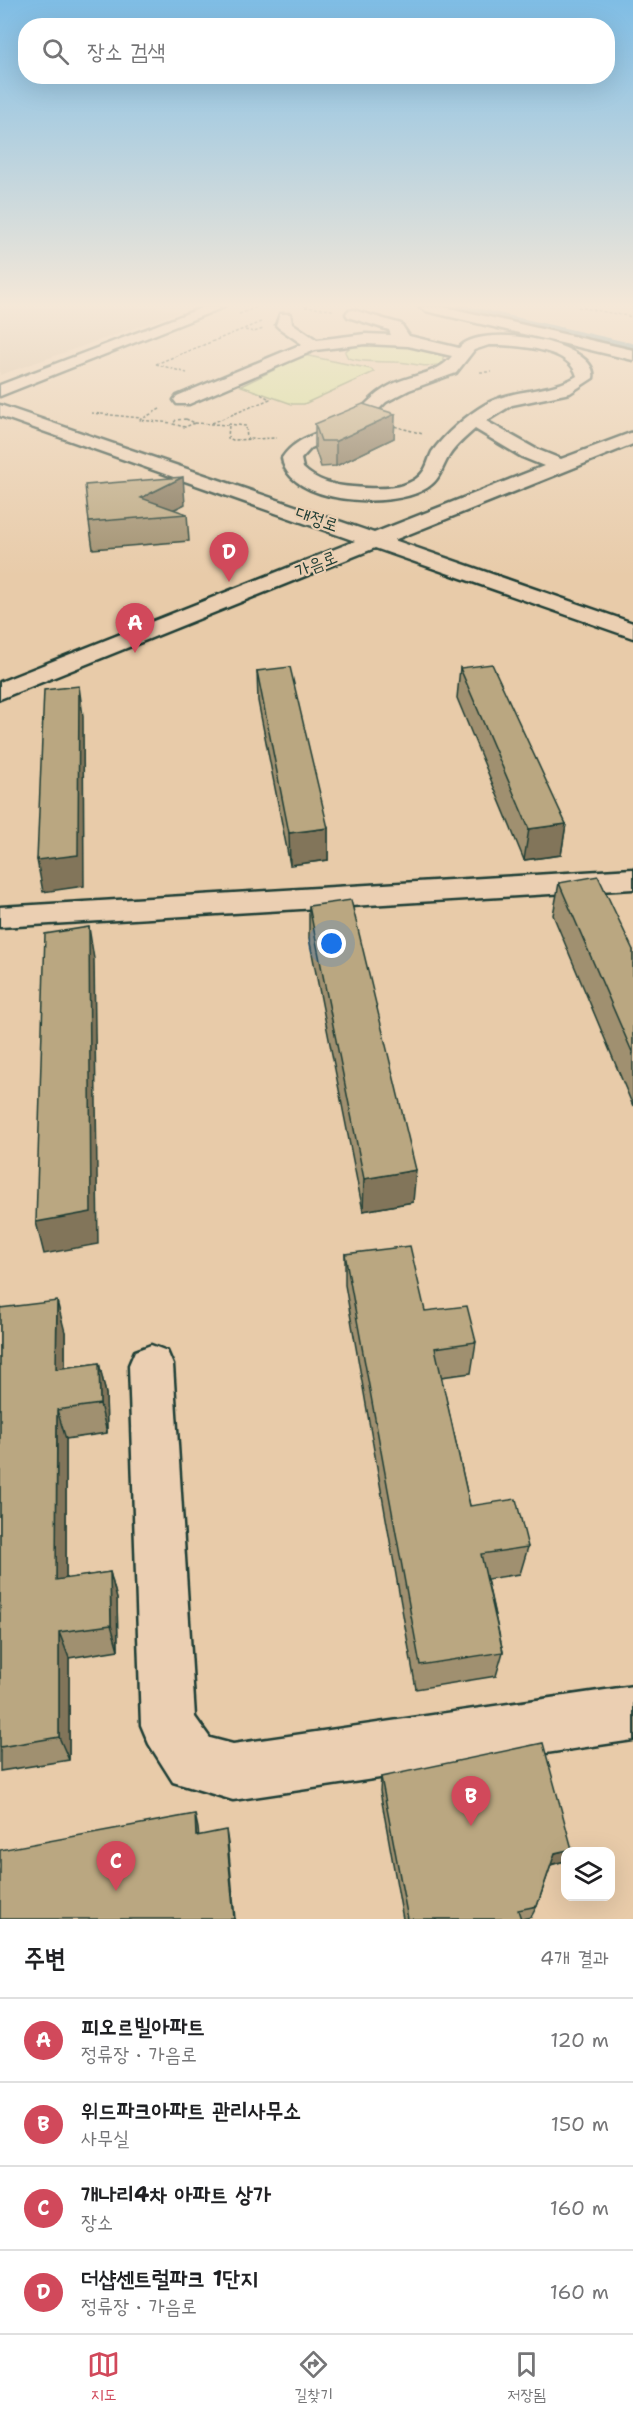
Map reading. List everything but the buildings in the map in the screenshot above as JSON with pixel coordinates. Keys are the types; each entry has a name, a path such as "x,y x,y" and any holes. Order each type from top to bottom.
{"street":[{"path":"183,400 191,397"},
{"path":"383,397 343,429 304,444 291,458 292,466 297,473 324,488 381,494 405,491 425,481 436,469 440,456 453,442 495,406 533,397"},
{"name":"대정로","path":"0,410 370,537 374,541 633,631"},
{"path":"475,422 529,453 561,466"},
{"name":"가음로","path":"0,691 633,437"},
{"path":"0,917 633,879"},
{"path":"151,1365 168,1725 193,1762 234,1772 633,1713"}],"path":[{"path":"91,414 141,418 161,409"},
{"path":"360,417 453,442"},
{"path":"141,418 140,420 151,423 172,423"},
{"path":"195,423 246,426 247,440"},
{"path":"225,424 229,424 229,439 302,437 315,440"}],"green space":[{"path":"271,397 320,397 304,404 292,404"}],"place":[{"name":"더샵센트럴파크 1단지","path":"229,582"},
{"name":"피오르빌아파트","path":"135,653"},
{"name":"위드파크아파트 관리사무소","path":"471,1826"},
{"name":"개나리4차 아파트 상가","path":"116,1891"}]}
